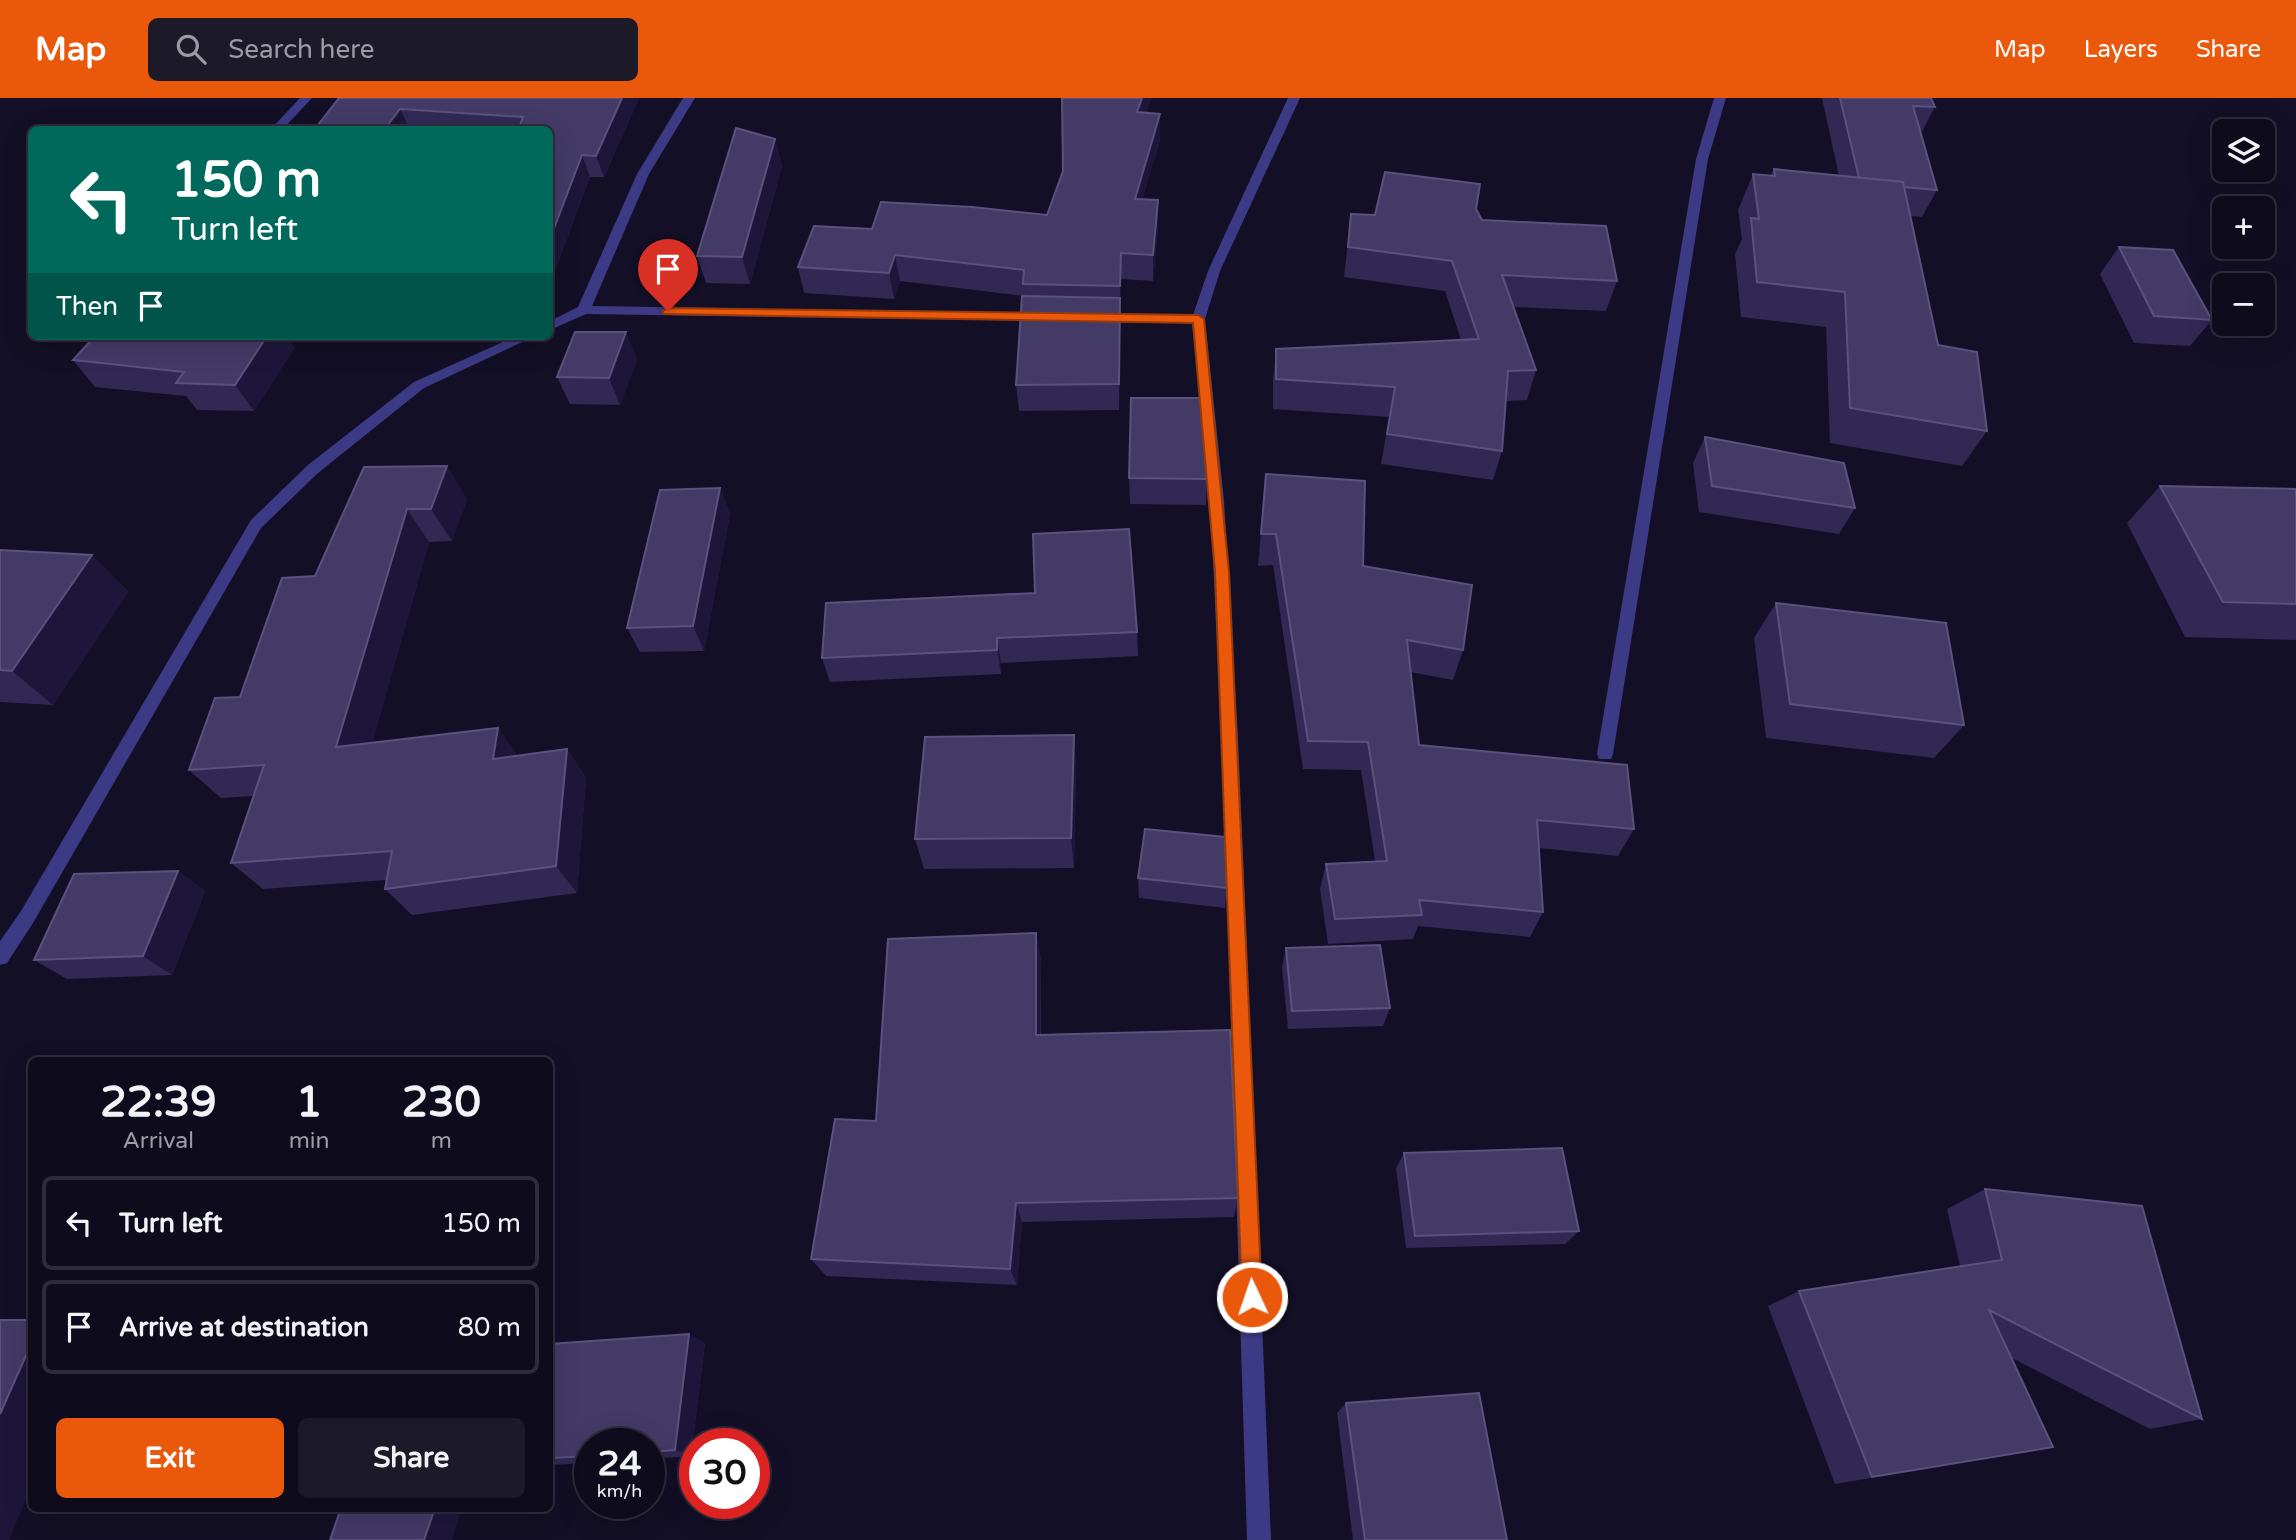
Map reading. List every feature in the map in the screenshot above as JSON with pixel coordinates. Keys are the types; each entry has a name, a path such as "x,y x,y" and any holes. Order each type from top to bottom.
{"street":[{"path":"279,126 306,98"},
{"path":"584,310 630,198 668,125 689,98"},
{"path":"1259,1540 1230,737 1217,500 1198,319 1214,271 1294,98"},
{"path":"1605,754 1702,159 1720,98"},
{"path":"553,325 584,310 1059,317"},
{"path":"1087,317 1198,319"},
{"path":"0,957 27,917 256,524 313,469 419,385 519,340"}],"building":[{"path":"339,98 622,98 596,156 582,155 553,231 553,126 520,126 523,117 400,109 387,126 317,126"},
{"path":"1062,98 1142,98 1137,112 1160,114 1135,199 1158,200 1153,255 1121,253 1120,286 1023,284 1024,270 895,255 889,273 798,267 814,226 872,229 881,202 972,207 1047,215 1063,171"},
{"path":"1840,98 1931,98 1935,107 1913,106 1937,190 1904,187 1903,182 1859,178"},
{"path":"736,128 775,139 742,257 697,256"},
{"path":"1774,169 1903,182 1938,345 1977,352 1987,431 1850,408 1845,292 1757,282 1751,218 1759,219 1753,174 1775,176"},
{"path":"1385,172 1480,184 1476,209 1482,220 1606,226 1617,281 1502,275 1536,370 1508,371 1502,451 1387,434 1395,387 1276,379 1276,349 1479,339 1452,261 1348,247 1351,214 1375,215"},
{"path":"2119,247 2173,250 2212,320 2154,316"},
{"path":"1022,296 1120,298 1119,384 1016,385"},
{"path":"575,332 626,332 609,378 557,377"},
{"path":"91,340 264,340 235,385 176,383 184,372 73,360"},
{"path":"1131,398 1201,398 1207,479 1129,478"},
{"path":"1705,437 1844,463 1855,508 1712,486"},
{"path":"447,466 431,509 407,509 336,747 498,728 493,759 567,749 556,866 385,889 392,851 231,863 264,765 189,770 215,698 240,697 282,578 315,576 364,467"},
{"path":"1266,474 1365,481 1363,566 1472,585 1463,650 1407,640 1419,745 1627,765 1634,829 1537,820 1543,912 1419,900 1422,915 1335,919 1326,864 1387,861 1368,742 1308,741 1276,534 1261,534"},
{"path":"2160,486 2296,489 2296,604 2223,602"},
{"path":"720,488 693,626 627,628 660,490"},
{"path":"1129,529 1137,632 997,638 997,650 822,658 826,603 1035,593 1033,534"},
{"path":"0,550 92,555 12,671 0,670"},
{"path":"1776,603 1946,623 1964,725 1790,704"},
{"path":"1074,735 1071,838 915,839 925,737"},
{"path":"1145,829 1225,837 1227,888 1138,878"},
{"path":"178,871 143,956 34,960 74,874"},
{"path":"1036,933 1036,1035 1230,1030 1238,1198 1016,1203 1010,1269 811,1259 835,1119 876,1121 888,939"},
{"path":"1380,945 1390,1008 1292,1011 1286,948"},
{"path":"1562,1148 1579,1231 1415,1236 1404,1153"},
{"path":"1985,1189 2142,1206 2202,1419 1989,1310 2053,1447 1872,1477 1799,1291 2002,1260"},
{"path":"0,1320 28,1320 28,1351 0,1414"},
{"path":"689,1334 675,1450 665,1451 665,1428 574,1428 574,1457 553,1458 553,1344"},
{"path":"1479,1393 1507,1540 1365,1540 1346,1403"},
{"path":"340,1512 434,1512 424,1540 330,1540"}],"route":[{"path":"668,311 1198,319 1222,572 1252,1297"}]}
